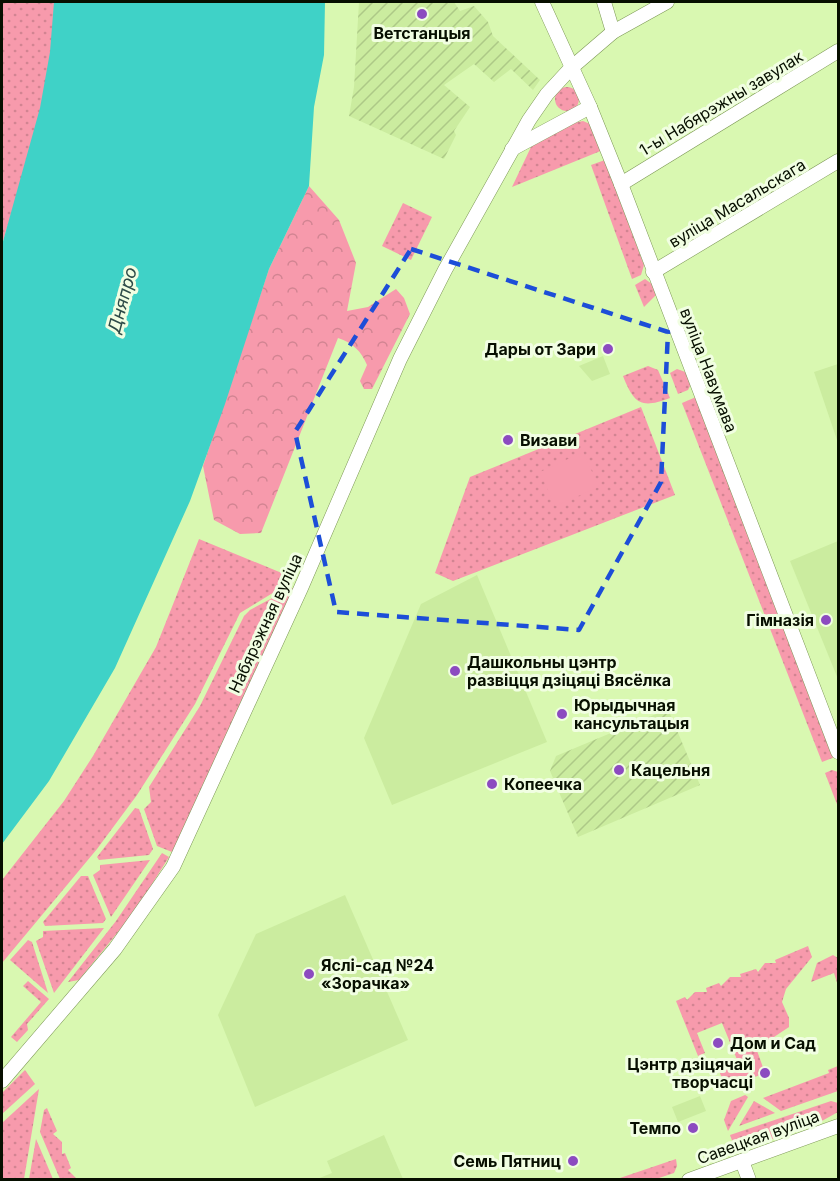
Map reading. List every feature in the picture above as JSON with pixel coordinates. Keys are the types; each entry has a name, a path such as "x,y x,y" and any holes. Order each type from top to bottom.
{"street":[{"name":"вуліца Навумава","path":"542,2 590,107 621,184 838,752"},
{"path":"604,2 613,32"},
{"name":"Набярэжная вуліца","path":"2,1081 115,949 173,867 301,588 400,359 445,270 512,149 547,94 571,68 613,32 667,2"},
{"name":"1-ы Набярэжны завулак","path":"621,184 838,51"},
{"path":"512,149 590,107"},
{"name":"вуліца Масальскага","path":"653,272 838,161"},
{"name":"Савецкая вуліца","path":"689,1179 838,1126"},
{"path":"742,1161 749,1179"}],"highlighted area":[{"path":"411,249 668,332 661,482 579,630 336,612 295,432"}],"shaded area":[{"path":"359,2 454,2 460,11 474,6 488,22 493,36 540,80 533,90 511,69 494,82 474,64 444,85 470,107 454,131 456,135 444,159 349,116 354,87"},
{"path":"603,356 610,374 592,381 579,366"},
{"path":"838,364 838,443 814,372"},
{"name":"Гімназія","path":"838,541 838,679 790,561"},
{"name":"Дашкольны цэнтр развіцця дзіцяці Вясёлка","path":"477,575 547,742 392,805 364,738 421,604"},
{"path":"668,709 700,785 578,837 550,771 556,756"},
{"name":"Яслі-сад №24 «Зорачка»","path":"345,895 408,1040 255,1107 218,1015 256,934"},
{"path":"700,1096 706,1111 678,1122 672,1107"},
{"path":"384,1135 403,1179 317,1179 332,1173 327,1161"}],"green space":[{"path":"2,2 54,2 54,32 45,94 2,245"},
{"path":"567,87 576,90 579,99 576,108 567,111 558,108 555,99 558,90"},
{"path":"583,121 590,124 603,150 512,187 531,147 569,124"},
{"path":"605,160 644,265 641,275 632,279 591,165"},
{"path":"309,186 339,220 356,263 347,311 368,307 396,289 404,298 410,314 372,389 364,389 360,381 367,365 362,356 348,342 338,338 261,533 240,534 214,520 203,466 269,269"},
{"path":"403,203 432,217 411,260 382,246"},
{"path":"645,279 652,284 656,295 644,307 635,285"},
{"path":"648,366 658,370 670,398 645,403 640,402 631,393 623,376"},
{"path":"677,369 688,373 691,384 688,390 678,394 670,373"},
{"path":"696,397 835,757 822,762 682,403"},
{"path":"641,407 675,495 453,581 435,573 470,477"},
{"path":"583,452 599,487 555,506 540,472"},
{"path":"199,539 289,576 289,583 240,613 195,704 137,795 97,849 2,963 2,880 64,801 93,756 156,647"},
{"path":"291,588 295,589 191,816 172,852 157,846 144,809 151,802 149,787 200,706 244,616 250,610"},
{"path":"832,770 838,772 838,807 825,773"},
{"path":"135,808 139,809 153,849 149,855 99,860 97,857"},
{"path":"162,853 169,857 135,911 79,980 68,982 116,921"},
{"path":"150,860 111,917 93,875 100,870 100,865"},
{"path":"81,876 88,876 106,919 103,923 45,926 43,922"},
{"path":"104,928 54,993 36,941 43,937 43,931"},
{"path":"28,940 32,942 48,993 10,960"},
{"path":"808,946 812,957 786,989 782,1002 789,1018 789,1027 771,1039 755,1045 765,1073 726,1088 719,1071 738,1062 722,1023 697,1033 705,1053 698,1056 676,1001 685,997 687,1000 695,992 707,992 706,988 719,983 721,986 730,977 741,977 740,974 756,969 758,972 765,963 776,963 775,960"},
{"path":"833,955 838,958 838,986 834,973 811,982 817,963"},
{"path":"28,981 49,999 27,1024 28,1030 17,1042 11,1037 41,1002 23,986"},
{"path":"838,1066 838,1091 781,1111 763,1098 829,1073 828,1070"},
{"path":"25,1070 35,1084 2,1114 2,1093"},
{"path":"39,1089 24,1179 2,1179 2,1123"},
{"path":"745,1095 748,1097 728,1131 724,1120 731,1101"},
{"path":"754,1101 775,1113 739,1126"},
{"path":"831,1101 838,1103 838,1112 820,1122 746,1148 741,1149 733,1143 730,1135"},
{"path":"47,1108 57,1131 53,1134 62,1142 62,1154 65,1153 71,1168 68,1170 77,1179 60,1179 40,1132 44,1110"},
{"path":"36,1139 53,1179 29,1179"},
{"path":"676,1159 677,1166 674,1173 656,1179 617,1179"}],"water":[{"name":"Дняпро","path":"54,2 325,2 324,55 314,107 309,186 269,269 225,404 190,501 115,668 49,781 2,844 2,245 40,108 50,52"}],"place":[{"name":"Ветстанцыя","path":"422,14"},
{"name":"Дары от Зари","path":"608,349"},
{"name":"Визави","path":"508,440"},
{"name":"Гімназія","path":"826,620"},
{"name":"Дашкольны цэнтр развіцця дзіцяці Вясёлка","path":"455,671"},
{"name":"Юрыдычная кансультацыя","path":"562,714"},
{"name":"Кацельня","path":"619,770"},
{"name":"Копеечка","path":"492,784"},
{"name":"Яслі-сад №24 «Зорачка»","path":"309,974"},
{"name":"Дом и Сад","path":"718,1043"},
{"name":"Цэнтр дзіцячай творчасці","path":"765,1073"},
{"name":"Темпо","path":"693,1128"},
{"name":"Семь Пятниц","path":"573,1161"}]}
